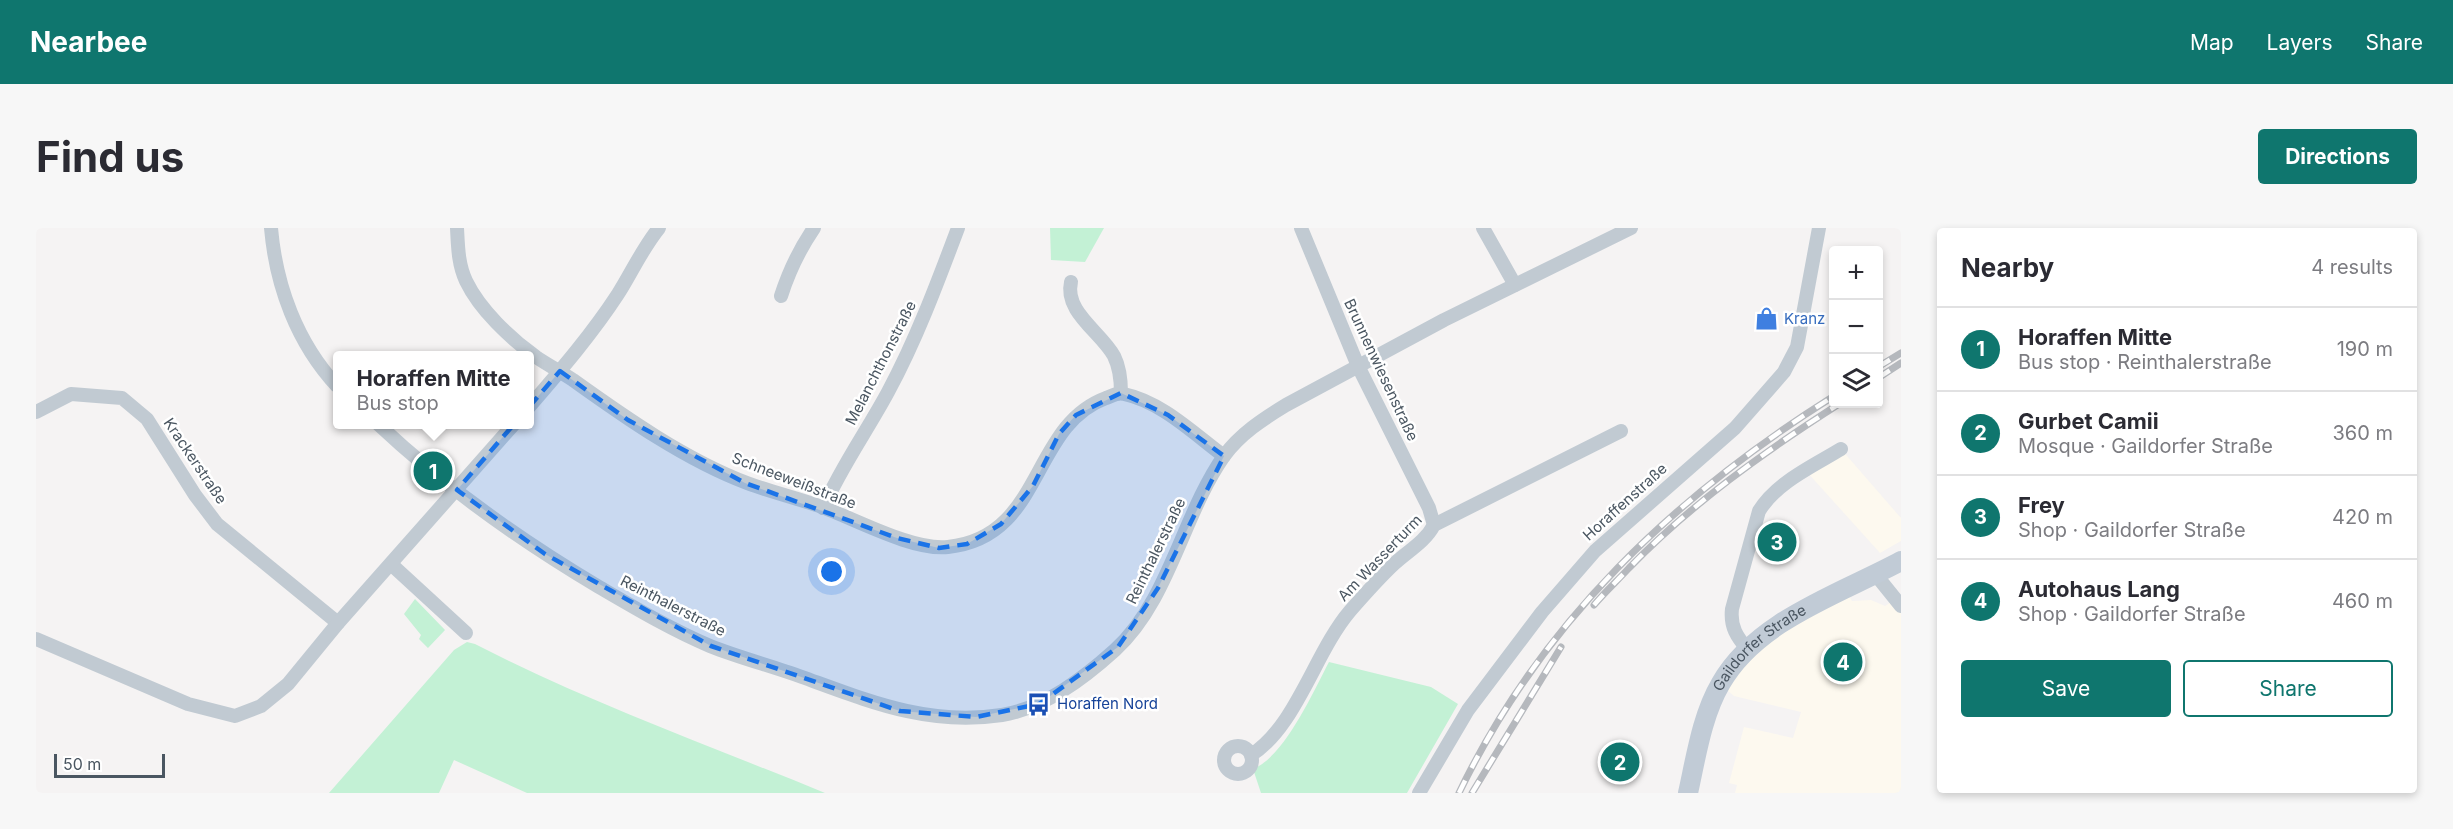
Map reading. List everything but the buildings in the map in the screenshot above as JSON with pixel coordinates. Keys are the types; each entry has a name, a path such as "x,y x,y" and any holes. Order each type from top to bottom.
{"main road":[{"name":"Gaildorfer Straße","path":"1688,793 1712,702 1720,684 1732,667 1748,650 1794,616 1901,561"}],"street":[{"path":"271,228 273,257 293,319 312,353 333,381"},
{"name":"Schneeweißstraße","path":"457,228 461,268 466,282 497,322 529,351"},
{"path":"534,401 560,371 617,295 644,246 659,228"},
{"path":"781,296 801,246 814,228"},
{"name":"Melanchthonstraße","path":"823,508 835,480 888,392 916,337 958,228"},
{"name":"Brunnenwiesenstraße","path":"1301,228 1358,366 1429,508 1434,525"},
{"path":"1483,228 1515,285"},
{"name":"Reinthalerstraße","path":"384,429 457,490 545,554 642,612 711,646 845,695 900,711 942,717 1005,714 1039,704 1089,672 1118,647 1141,618 1158,588 1201,497 1224,456 1239,438 1262,420 1358,366 1631,228"},
{"name":"Horaffenstraße","path":"1419,793 1468,711 1564,586 1595,551 1628,520 1735,428 1784,372 1797,347 1819,228"},
{"path":"1071,282 1069,293 1074,306 1113,355 1121,375 1121,393 1147,402 1224,456"},
{"name":"Schneeweißstraße","path":"534,355 628,420 679,450 745,483 823,508 897,538 939,548 967,544 993,530 1019,506 1033,486 1059,434 1076,415 1098,401 1121,393"},
{"name":"Krackerstraße","path":"36,412 70,394 122,398 147,419 195,495 218,524 338,623"},
{"path":"36,639 188,704 235,717 261,706 288,684 338,623 392,565 510,429"},
{"name":"Am Wasserturm","path":"1251,755 1268,743 1286,718 1324,649 1348,613 1394,564 1430,533 1434,525 1621,430"},
{"path":"1748,650 1734,630 1731,620 1759,511 1764,502 1781,486 1841,448"},
{"path":"392,565 466,633"},
{"path":"1876,575 1901,606"}],"highlighted area":[{"path":"560,371 628,420 745,483 897,538 939,548 967,544 1001,524 1033,486 1059,434 1076,415 1121,393 1168,415 1224,456 1158,588 1118,647 1039,704 976,717 900,711 711,646 545,554 457,490"}],"shaded area":[{"path":"1841,449 1901,518 1901,541 1880,553 1806,471"},
{"path":"1845,590 1852,601 1871,600 1885,606 1896,599 1901,606 1901,793 1735,793 1737,785 1729,783 1744,727 1793,738 1801,712 1734,696 1720,684 1732,667"}],"green space":[{"path":"1050,228 1104,228 1085,262 1051,260"},
{"path":"415,599 445,630 428,648 419,639 421,635 404,614"},
{"path":"467,642 605,704 825,793 527,793 454,760 439,793 329,793 454,650"},
{"path":"1329,662 1431,687 1458,704 1407,793 1261,793 1253,769 1265,762 1287,737"}],"railway":[{"path":"1883,364 1901,353"},
{"path":"1883,375 1901,363"},
{"path":"1459,793 1492,731 1530,673 1572,619 1618,568 1667,520 1720,476 1829,399"},
{"path":"1594,605 1677,522 1756,460 1833,408"},
{"path":"1472,793 1561,647"}],"place":[{"name":"Kranz","path":"1766,319"},
{"name":"Horaffen Mitte","path":"433,471"},
{"name":"Frey","path":"1777,542"},
{"name":"Autohaus Lang","path":"1843,662"},
{"name":"Horaffen Nord","path":"1039,704"},
{"name":"Gurbet Camii","path":"1620,762"}]}
